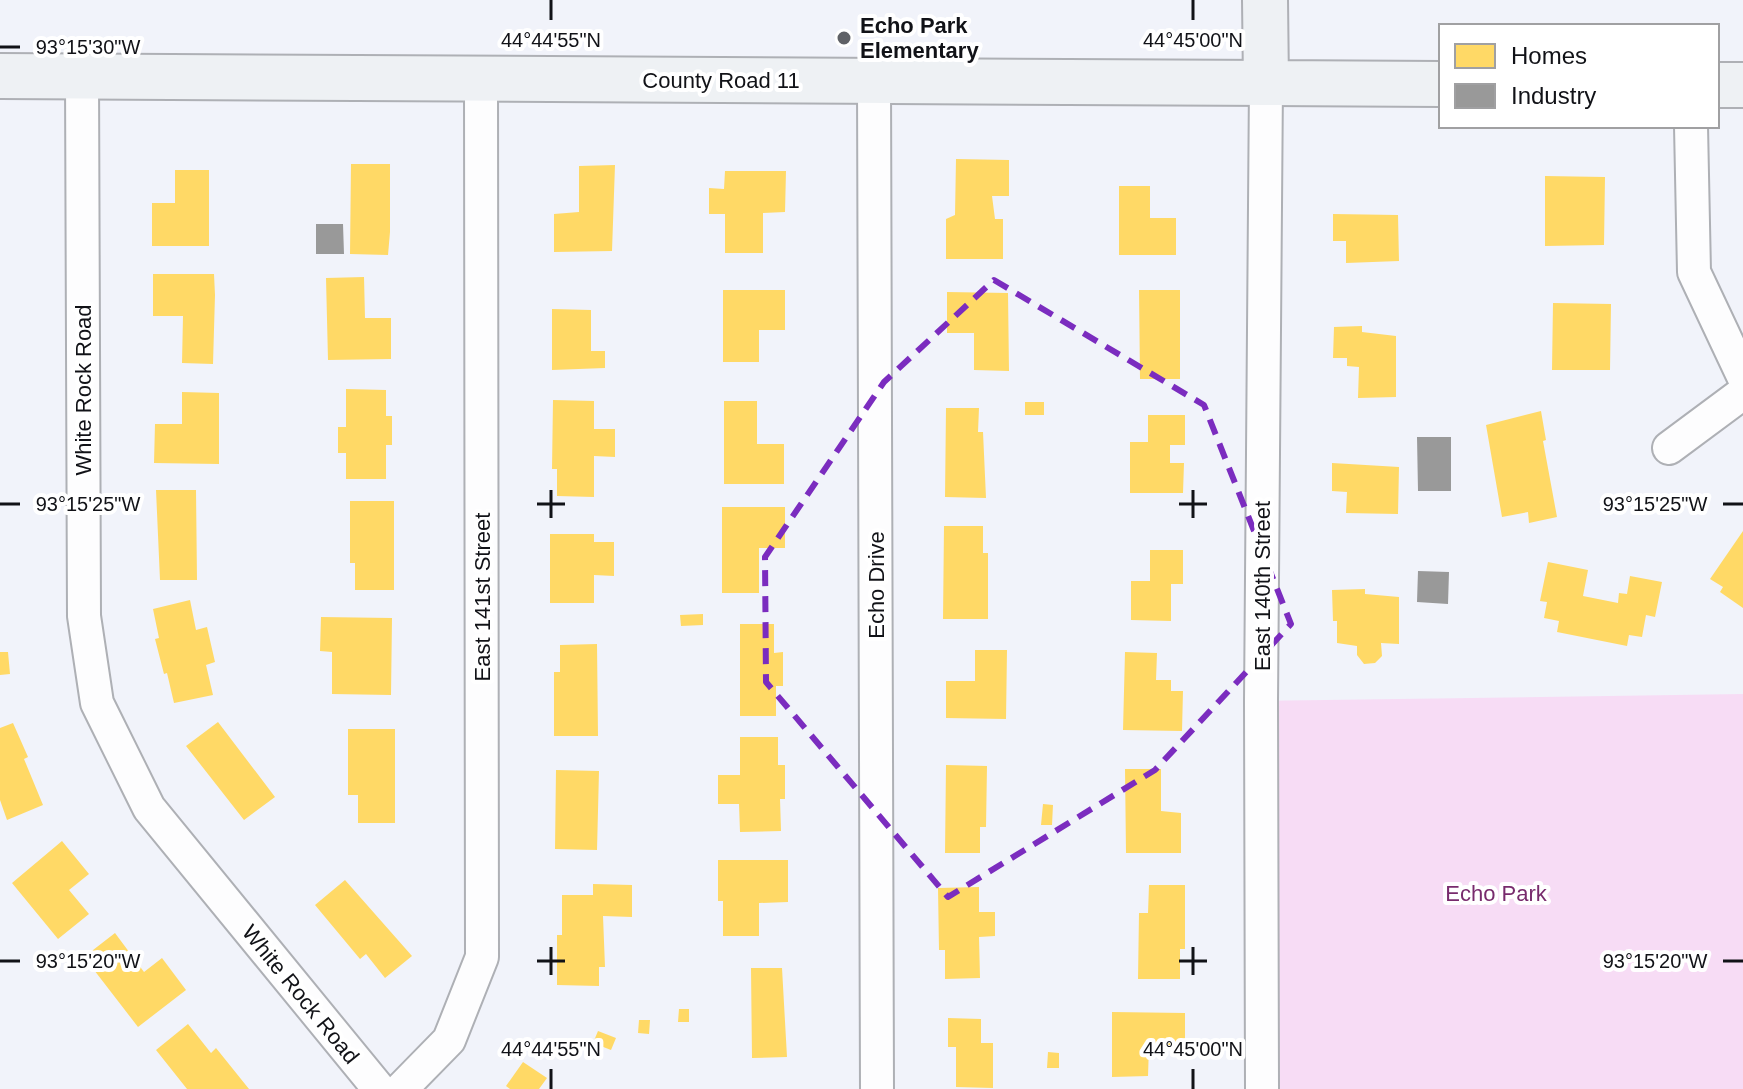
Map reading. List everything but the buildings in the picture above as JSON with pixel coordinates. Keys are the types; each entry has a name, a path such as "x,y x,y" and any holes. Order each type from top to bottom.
{"street":[{"path":"1265,0 1266,83"},
{"name":"County Road 11","path":"0,76 1439,84"},
{"name":"White Rock Road","path":"82,76 84,616 97,703 149,808 379,1089"},
{"name":"East 141st Street","path":"401,1089 449,1040 482,957 481,79"},
{"name":"Echo Drive","path":"874,81 877,1089"},
{"name":"East 140th Street","path":"1262,1089 1261,701 1266,83"},
{"path":"1719,85 1743,85"},
{"path":"1691,128 1694,272 1743,376"},
{"path":"1669,448 1743,393"}],"highlighted area":[{"path":"994,280 1204,405 1291,624 1155,770 948,897 766,682 765,557 884,382"}],"green space":[{"name":"Echo Park","path":"1743,694 1743,1089 1262,1089 1261,701"}],"place":[{"name":"Echo Park Elementary","path":"844,38"}]}
